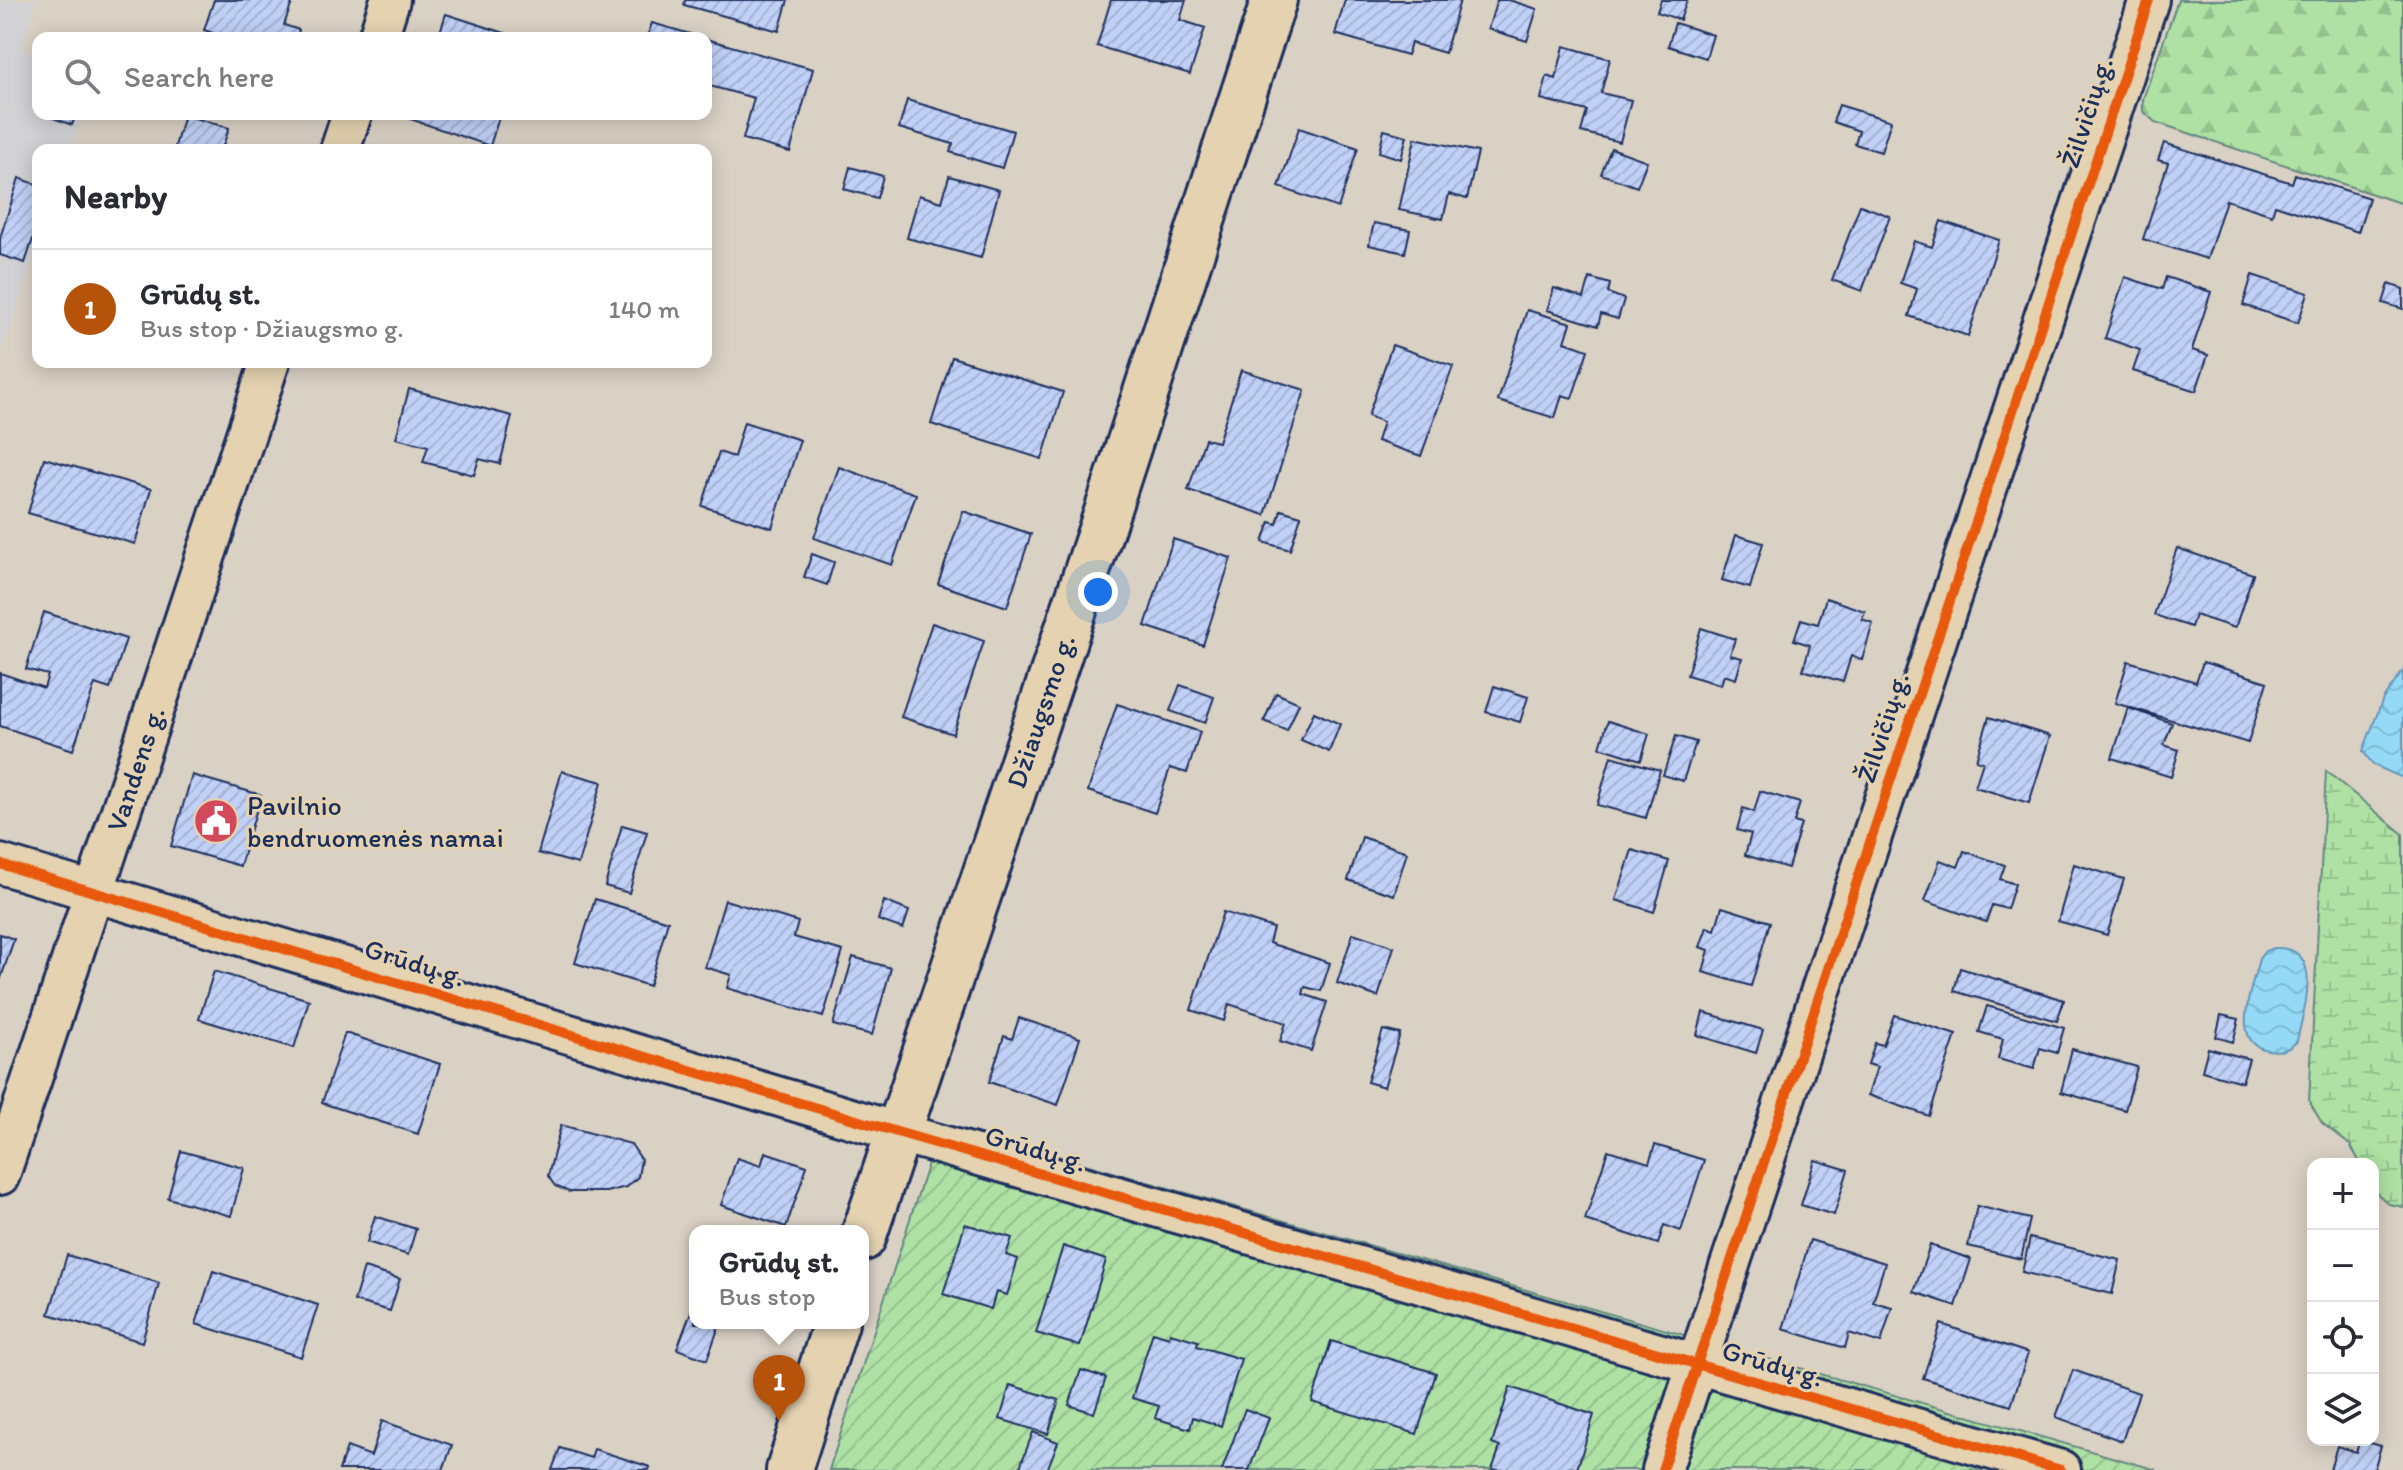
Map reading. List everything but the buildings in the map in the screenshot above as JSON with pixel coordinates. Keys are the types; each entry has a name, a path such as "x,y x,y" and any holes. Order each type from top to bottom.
{"street":[{"path":"380,32 390,0"},
{"name":"Džiaugsmo g.","path":"867,1225 1106,515 1274,0"},
{"name":"Žilvičių g.","path":"1662,1470 2149,0"},
{"path":"342,144 350,120"},
{"name":"Vandens g.","path":"0,1175 268,368"},
{"name":"Grūdų g.","path":"0,864 897,1132 2061,1470"},
{"path":"789,1470 834,1329"}],"shaded area":[{"path":"0,0 37,0 21,50 32,54 32,120 81,120 73,144 32,144 32,264 0,357"}],"green space":[{"path":"2178,0 2403,0 2403,204 2155,122 2143,111 2143,99"},
{"path":"2326,771 2403,834 2403,1207 2389,1204 2379,1195 2379,1158 2358,1158 2350,1145 2322,1123 2309,1101"},
{"path":"941,1123 2157,1470 829,1470"}],"water":[{"path":"2403,671 2403,778 2373,765 2363,751 2383,699"},
{"path":"2274,948 2290,950 2301,957 2308,982 2297,1041 2287,1049 2276,1051 2256,1045 2249,1037 2246,1025 2246,1012 2259,959 2265,951"}],"cycle path":[{"path":"1662,1470 2149,0"},
{"path":"0,864 897,1132 2061,1470"}],"place":[{"name":"Pavilnio bendruomenės namai","path":"216,821"},
{"name":"Grūdų st.","path":"779,1421"}]}
